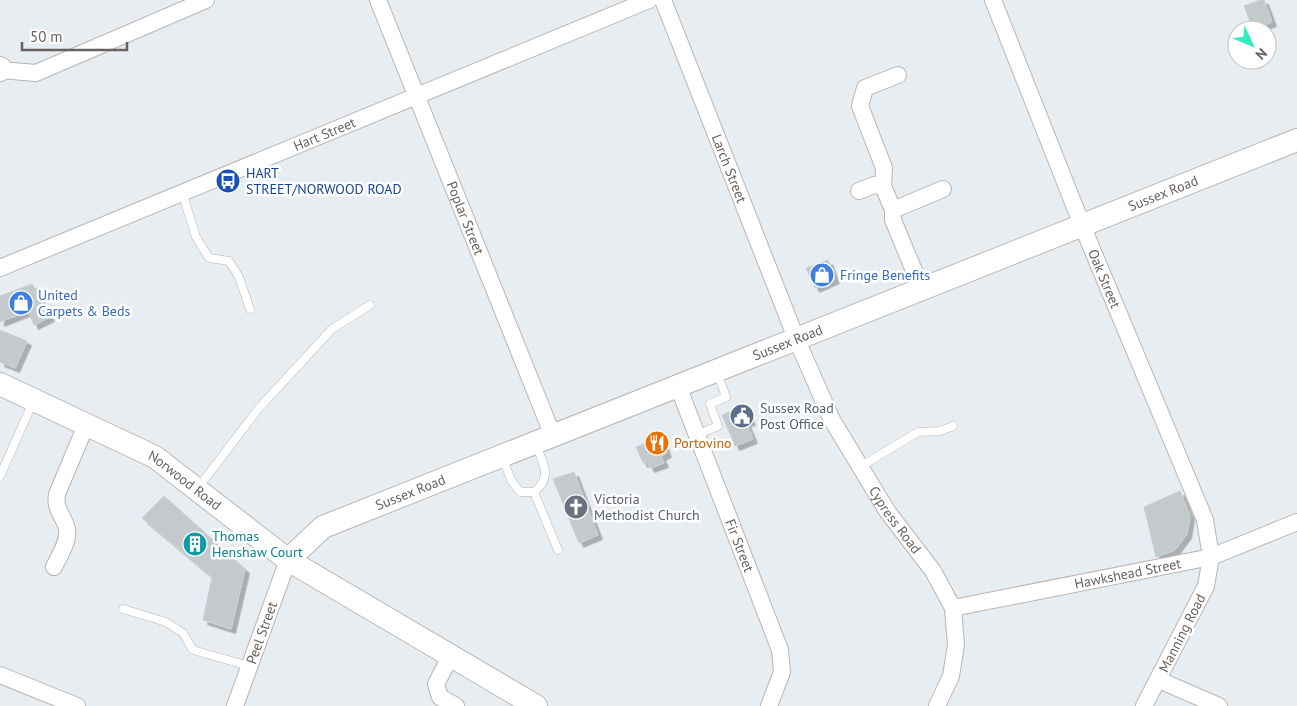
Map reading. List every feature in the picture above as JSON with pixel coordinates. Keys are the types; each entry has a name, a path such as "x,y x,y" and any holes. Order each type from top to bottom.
{"street":[{"path":"0,69 36,73 206,0"},
{"name":"Poplar Street","path":"378,0 544,439"},
{"name":"Hart Street","path":"0,268 649,0"},
{"name":"Larch Street","path":"663,0 796,338"},
{"name":"Oak Street","path":"993,0 1082,225 1205,520 1211,557"},
{"path":"898,75 865,88 860,106 884,168 883,186 893,210 892,220 922,290"},
{"name":"Sussex Road","path":"288,560 323,526 1297,140"},
{"path":"859,191 874,185 883,186"},
{"path":"893,210 943,190"},
{"name":"Cypress Road","path":"796,338 832,420 887,511 933,572 953,608 956,645 951,676 937,706"},
{"name":"Norwood Road","path":"0,384 155,457 288,560 536,706"},
{"name":"Fir Street","path":"678,386 780,650 782,672 769,706"},
{"path":"54,567 67,535 65,523 56,507 57,494 86,425"},
{"name":"Hawkshead Street","path":"953,608 1211,557 1297,522"},
{"name":"Manning Road","path":"1144,706 1206,586 1211,557"},
{"name":"Peel Street","path":"235,706 288,560"},
{"path":"450,657 436,684 440,697 456,706"},
{"path":"0,675 77,706"},
{"path":"1159,680 1219,706"}],"lane":[{"path":"182,192 196,237 209,258 229,261 240,277 250,309"},
{"path":"197,490 259,408 332,329 370,305"},
{"path":"697,435 718,426 710,404 726,397 716,370"},
{"path":"0,476 34,400"},
{"path":"860,467 918,432 940,431 953,426"},
{"path":"501,456 515,488 520,492 534,492 545,480 544,439"},
{"path":"534,492 558,550"},
{"path":"123,608 166,622 183,633 193,650 249,666"}],"building":[{"path":"1264,0 1271,20 1249,20 1244,6"},
{"path":"828,260 835,279 815,288 806,268"},
{"name":"United Carpets & Beds","path":"32,284 50,317 34,325 28,311 0,322 0,296"},
{"name":"United Carpets & Beds","path":"0,330 27,341 15,368 0,362"},
{"path":"744,406 751,421 746,422 753,439 735,446 722,415"},
{"path":"661,437 667,453 661,456 664,463 650,468 647,462 643,463 636,447"},
{"name":"Victoria Methodist Church","path":"574,472 598,535 579,543 553,479"},
{"path":"1180,491 1190,516 1187,534 1175,550 1156,557 1144,507"},
{"name":"Thomas Henshaw Court","path":"164,496 245,569 231,629 203,620 212,577 142,518"}],"place":[{"name":"HART STREET/NORWOOD ROAD","path":"228,181"},
{"name":"Fringe Benefits","path":"822,275"},
{"name":"United Carpets & Beds","path":"21,303"},
{"name":"Sussex Road Post Office","path":"742,416"},
{"name":"Portovino","path":"657,443"},
{"name":"Victoria Methodist Church","path":"576,507"},
{"name":"Thomas Henshaw Court","path":"195,544"}]}
